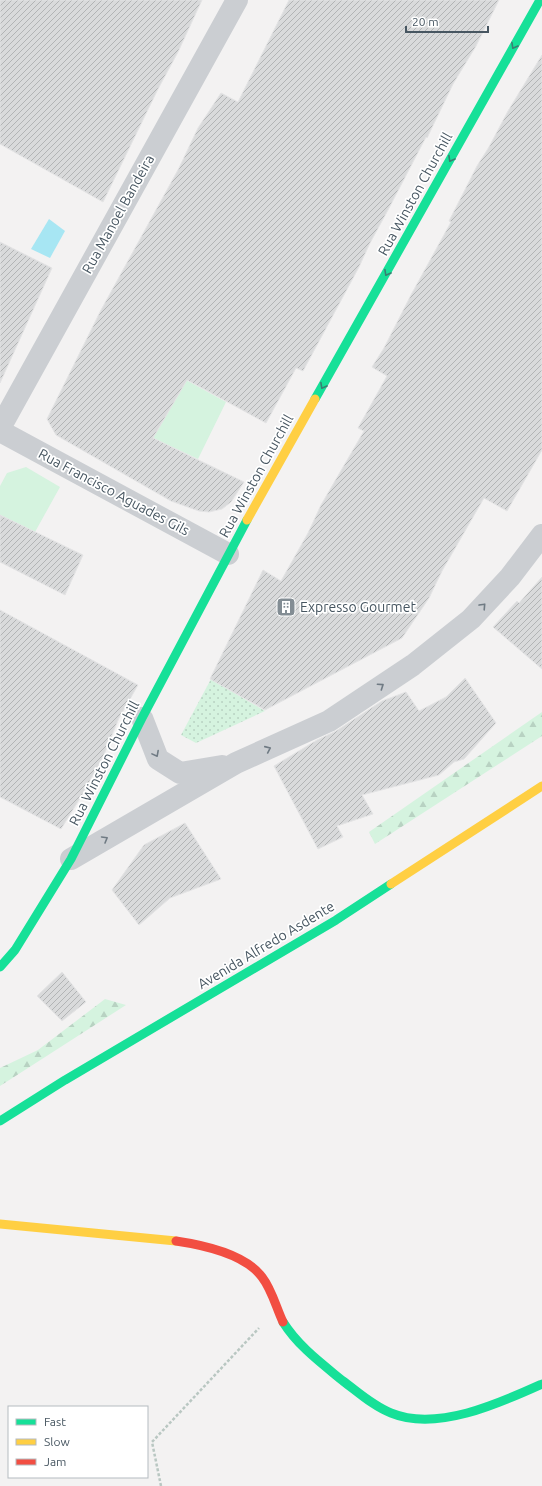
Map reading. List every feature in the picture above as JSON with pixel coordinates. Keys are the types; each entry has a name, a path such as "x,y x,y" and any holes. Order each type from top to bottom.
{"street":[{"name":"Rua Manoel Bandeira","path":"0,428 236,0"},
{"name":"Rua Winston Churchill","path":"0,968 15,950 71,859 142,718 228,554 540,0"},
{"name":"Rua Francisco Aguades Gils","path":"0,431 228,554"},
{"path":"71,859 236,763 329,721 413,664 471,619 510,577 542,535"},
{"path":"142,718 158,759 180,773 236,763"},
{"name":"Avenida Alfredo Asdente","path":"0,1120 16,1112 64,1080 336,920 542,786"},
{"path":"0,1224 157,1238 208,1247 235,1257 248,1264 261,1274 269,1286 287,1330 306,1351 364,1397 391,1414 409,1419 430,1419 452,1416 511,1398 542,1384"}],"path":[{"path":"161,1486 152,1442 277,1308"}],"green space":[{"path":"186,380 226,402 198,459 153,438"},
{"path":"26,467 60,487 35,532 0,515 0,486 7,473"},
{"path":"211,679 265,711 196,743 181,735"},
{"path":"542,712 542,736 375,844 369,832"},
{"path":"105,999 126,1005 0,1086 0,1068 38,1050"}],"water":[{"path":"49,219 65,231 50,258 31,249"}],"building":[{"path":"0,0 202,0 178,52 158,89 103,202 0,144"},
{"path":"289,0 499,0 476,46 453,84 427,138 426,137 303,371 296,368 266,423 187,380 153,438 244,482 231,502 222,509 209,512 199,511 171,501 56,435 47,419 101,310 179,168 198,128 221,93 238,102"},
{"path":"542,55 542,450 507,511 484,498 442,571 429,598 402,638 265,710 210,679 263,570 281,581 308,533 321,505 364,431 358,428 387,376 372,367 384,348 451,222 449,221 477,166"},
{"path":"0,242 52,268 0,383"},
{"path":"0,515 83,555 65,595 0,562"},
{"path":"542,577 542,669 493,627 517,601 519,603"},
{"path":"0,610 138,685 119,718 103,757 61,829 0,797"},
{"path":"465,678 496,723 464,759 454,762 439,775 362,795 373,814 337,826 343,837 318,849 274,766 317,740 336,731 382,701 406,692 419,711 446,697"},
{"path":"185,823 221,879 170,898 139,925 112,890 144,845"},
{"path":"62,972 86,1002 62,1021 37,996"}],"traffic: fast":[{"path":"315,399 540,0"},
{"path":"0,967 15,950 71,859 142,718 247,520"},
{"path":"0,1121 65,1080 336,920 391,884"},
{"path":"283,1322 289,1331 310,1354 360,1394 384,1410 409,1418 428,1419 468,1413 488,1407 542,1384"}],"traffic: slow":[{"path":"247,520 315,399"},
{"path":"391,884 542,786"},
{"path":"0,1224 176,1241"}],"traffic: jam":[{"path":"176,1241 223,1252 245,1262 255,1269 269,1287 283,1322"}],"place":[{"name":"Expresso Gourmet","path":"286,607"}]}
